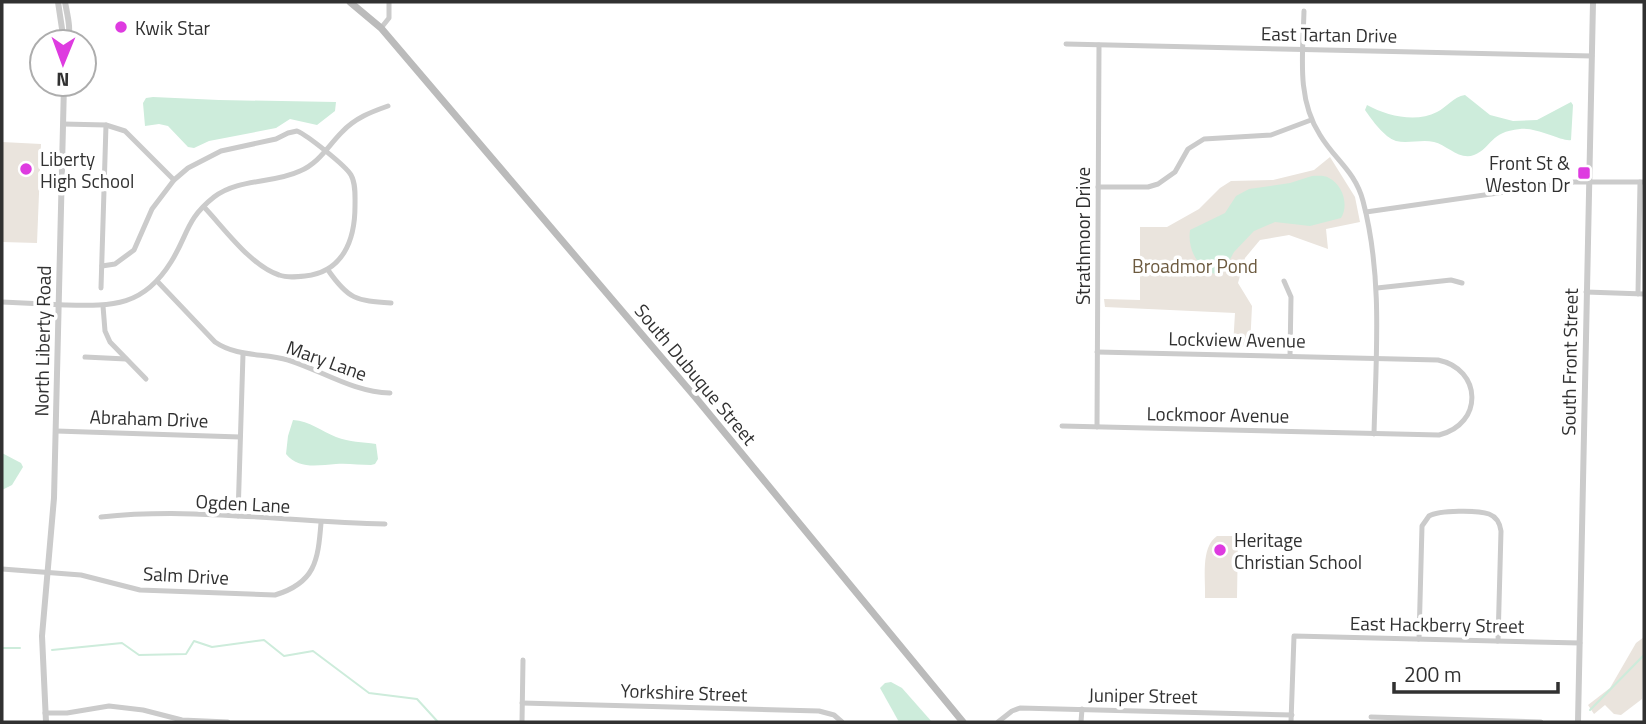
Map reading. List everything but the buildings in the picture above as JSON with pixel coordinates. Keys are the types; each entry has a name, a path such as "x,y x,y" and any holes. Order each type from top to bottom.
{"main road":[{"name":"South Dubuque Street","path":"350,2 400,50 696,398 963,722"}],"street":[{"path":"58,2 63,28"},
{"path":"65,2 69,28"},
{"path":"380,28 388,18 389,2"},
{"name":"South Front Street","path":"1578,722 1593,2"},
{"path":"1304,11 1303,90 1311,120 1324,142 1351,172 1366,212 1377,288 1374,434"},
{"name":"East Tartan Drive","path":"1066,44 1592,56"},
{"name":"Strathmoor Drive","path":"1097,427 1099,45"},
{"name":"North Liberty Road","path":"46,722 41,648 54,498 64,98"},
{"path":"2,302 103,306 124,302 157,281 174,258 187,226 215,196 243,184 281,178 301,171 325,152 356,120 388,106"},
{"path":"1098,187 1147,187 1158,184 1175,172 1188,149 1204,139 1271,135 1311,120"},
{"path":"63,124 106,125 125,131 174,180"},
{"path":"101,288 106,125"},
{"path":"102,266 115,264 134,250 152,209 174,180 203,159 220,151 276,139 297,131 349,171 355,192 355,226 346,252 328,270 294,278 267,270 248,254 204,207"},
{"path":"1366,212 1560,184 1642,182 1641,294 1586,292"},
{"path":"328,270 350,296 367,302 391,303"},
{"path":"1377,288 1451,280 1462,283"},
{"name":"Mary Lane","path":"157,281 215,342 232,352 271,356 358,389 390,393"},
{"path":"1284,281 1291,297 1290,356"},
{"path":"103,306 105,331 110,342 146,379"},
{"name":"Lockview Avenue","path":"1097,352 1446,362 1468,380 1473,398 1467,417 1450,432 1439,435 1374,434"},
{"path":"237,516 243,354"},
{"path":"85,357 126,359"},
{"name":"Lockmoor Avenue","path":"1062,426 1374,434"},
{"name":"Abraham Drive","path":"56,431 240,437"},
{"path":"1419,639 1422,526 1432,514 1453,512 1489,514 1499,523 1498,641"},
{"name":"Ogden Lane","path":"101,517 127,514 237,516 321,523 384,524"},
{"name":"Salm Drive","path":"2,569 81,575 140,590 275,595 300,584 314,567 319,549 321,523"},
{"name":"East Hackberry Street","path":"1292,715 1294,636 1580,643"},
{"path":"522,722 523,660"},
{"name":"Yorkshire Street","path":"522,703 820,711 834,715 842,722"},
{"path":"45,713 67,713 109,706 143,710 162,717 183,720 228,722"},
{"name":"Juniper Street","path":"998,722 1016,708 1292,715"},
{"path":"1081,722 1082,709"},
{"path":"1292,715 1292,722"},
{"path":"1371,716 1541,722"}],"green space":[{"path":"2,142 41,144 37,243 2,242"},
{"name":"Broadmor Pond","path":"1330,157 1355,197 1360,222 1326,229 1328,249 1289,235 1260,240 1245,258 1238,283 1252,306 1250,347 1233,346 1235,313 1105,307 1104,299 1140,300 1140,227 1167,227 1199,209 1231,181 1273,180 1314,170"},
{"path":"1217,536 1238,536 1237,598 1205,598 1206,556 1208,548"},
{"path":"1644,637 1642,699 1621,715 1614,714 1605,705 1594,714 1588,705 1610,688 1636,643"}],"shaded area":[{"path":"1465,95 1490,115 1513,121 1537,120 1571,102 1571,140 1520,129 1502,133 1480,152 1464,156 1434,142 1396,141 1379,128 1365,110 1367,105 1392,115 1420,117 1437,112"},
{"path":"146,98 336,102 335,111 317,125 290,119 276,128 209,141 194,148 188,147 168,126 145,126 143,103"},
{"path":"1312,176 1327,177 1338,185 1344,201 1341,218 1310,226 1275,222 1254,231 1234,252 1221,276 1207,270 1196,259 1191,246 1190,230 1225,213 1236,196 1249,189 1290,183"},
{"path":"293,420 310,424 341,439 376,444 378,459 371,465 310,465 297,462 286,454"},
{"path":"2,453 21,463 23,467 12,485 2,490"},
{"path":"891,682 902,688 932,722 899,722 880,688"}],"waterway":[{"path":"52,650 122,643 139,655 186,654 194,641 212,647 264,640 284,656 313,651 369,693 417,699 438,722"},
{"path":"2,648 20,648"},
{"path":"1590,710 1644,655"}],"place":[{"name":"Kwik Star","path":"121,27"},
{"name":"Liberty High School","path":"26,169"},
{"name":"Front St & Weston Dr","path":"1584,173"},
{"name":"Heritage Christian School","path":"1220,550"}]}
